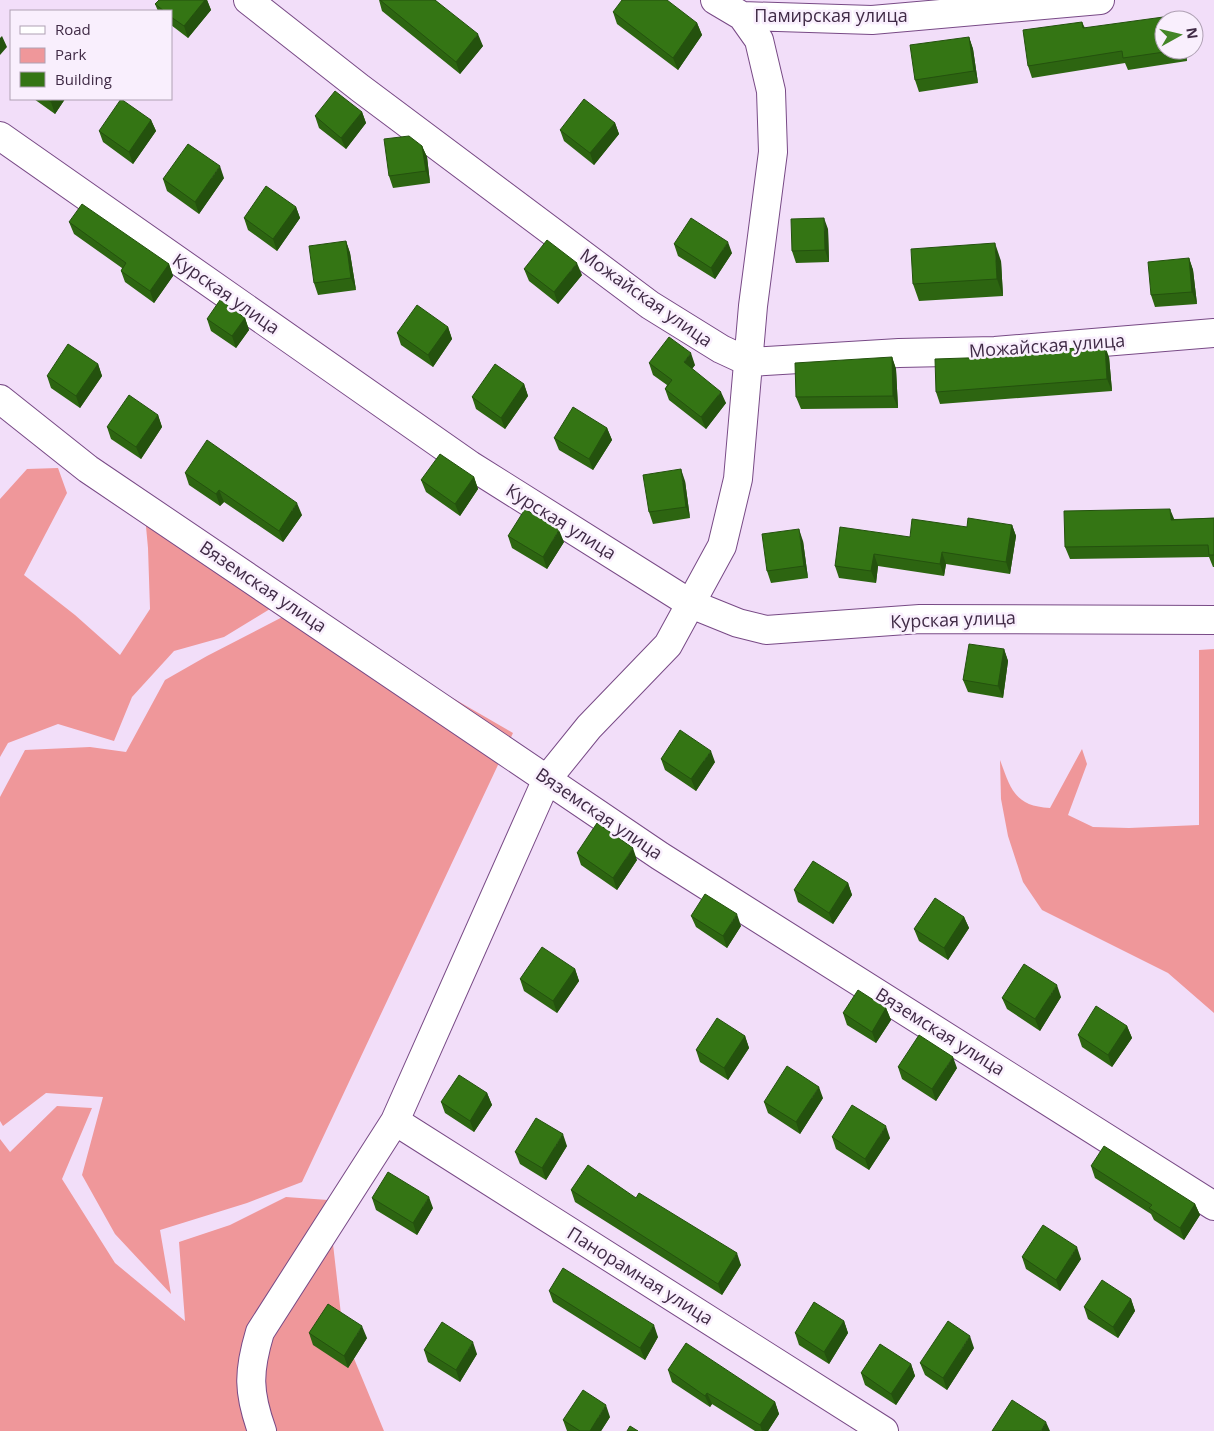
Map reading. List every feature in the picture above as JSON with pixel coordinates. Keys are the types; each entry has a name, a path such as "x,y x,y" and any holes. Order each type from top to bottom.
{"street":[{"name":"Можайская улица","path":"248,0 360,88 650,305 721,349 749,362 899,353 995,352 1214,333"},
{"name":"Памирская улица","path":"715,0 742,16 872,20 1100,0"},
{"path":"262,1431 252,1405 251,1363 260,1332 395,1121 547,780 589,727 668,645 722,546 738,479 753,306 773,152 770,91 759,40 742,16"},
{"name":"Курская улица","path":"0,136 470,465 691,604 738,623 766,630 920,619 1214,620"},
{"name":"Вяземская улица","path":"0,399 88,469 660,856 1214,1206"},
{"name":"Панорамная улица","path":"395,1121 884,1431"}],"green space":[{"path":"58,468 67,493 24,575 75,615 120,655 150,609 148,548 144,505 283,601 224,637 174,651 132,697 114,741 58,724 8,743 0,757 0,499 27,469"},
{"path":"294,611 323,623 513,733 302,1182 247,1203 160,1230 171,1294 115,1234 82,1175 103,1097 46,1093 3,1126 0,1121 0,797 25,750 90,747 126,752 165,680"},
{"path":"1214,649 1214,1013 1168,973 1042,910 1023,882 1008,836 1001,799 1000,760 1011,788 1022,800 1038,807 1050,808 1082,749 1087,764 1068,815 1093,827 1129,828 1199,825 1199,650"},
{"path":"57,1106 92,1108 62,1179 115,1263 185,1321 179,1242 230,1225 286,1197 328,1200 343,1332 384,1431 0,1431 0,1139 10,1152"}],"building":[{"path":"159,0 205,0 184,26 172,18 172,10 163,10 155,4"},
{"path":"380,0 435,0 478,34 456,62"},
{"path":"622,0 667,0 697,23 673,58 613,12"},
{"path":"1154,18 1154,53 1123,58 1122,51 1028,66 1023,30 1082,22 1083,28"},
{"path":"969,37 974,71 915,80 910,45"},
{"path":"335,91 362,112 341,138 315,116"},
{"path":"584,99 615,123 590,153 560,130"},
{"path":"120,100 151,120 129,152 99,131"},
{"path":"409,136 422,146 426,171 389,176 384,139"},
{"path":"188,144 220,166 195,202 163,179"},
{"path":"266,186 296,207 273,239 244,218"},
{"path":"82,204 169,264 150,291 121,271 126,263 69,222"},
{"path":"691,218 728,242 711,268 674,244"},
{"path":"824,218 825,250 792,251 791,219"},
{"path":"547,240 577,263 554,292 524,269"},
{"path":"346,241 351,278 314,283 309,246"},
{"path":"995,243 997,279 913,284 911,249"},
{"path":"1189,258 1192,292 1151,295 1148,262"},
{"path":"220,300 245,318 232,336 207,319"},
{"path":"417,305 448,327 428,355 397,333"},
{"path":"669,337 691,353 684,362 721,392 701,417 665,389 672,380 649,363"},
{"path":"68,344 98,364 76,396 47,376"},
{"path":"1105,346 1107,379 936,392 935,359 996,357 996,354"},
{"path":"892,357 893,396 796,397 795,363"},
{"path":"495,364 524,384 501,418 472,397"},
{"path":"129,395 158,415 136,447 107,427"},
{"path":"573,407 607,428 589,459 554,438"},
{"path":"207,440 297,503 279,531 219,490 216,494 185,473"},
{"path":"440,454 474,477 455,504 421,480"},
{"path":"681,469 686,507 649,512 643,475"},
{"path":"525,509 559,530 543,557 508,536"},
{"path":"1170,509 1171,520 1214,518 1214,555 1209,555 1208,545 1065,547 1064,511"},
{"path":"968,518 1012,525 1006,562 942,552 940,564 874,554 871,571 835,566 840,527 910,537 912,519 967,527"},
{"path":"799,529 804,566 767,571 762,534"},
{"path":"969,644 1004,649 998,686 963,680"},
{"path":"680,730 711,751 691,779 661,759"},
{"path":"597,823 633,848 613,878 577,853"},
{"path":"813,861 848,883 829,913 794,890"},
{"path":"705,894 737,914 723,936 691,916"},
{"path":"935,898 964,917 944,948 914,929"},
{"path":"542,947 575,969 553,1001 520,979"},
{"path":"1024,964 1057,985 1035,1019 1002,998"},
{"path":"858,990 886,1008 872,1032 843,1013"},
{"path":"1096,1006 1127,1026 1108,1055 1078,1035"},
{"path":"717,1018 745,1036 724,1068 696,1050"},
{"path":"919,1035 953,1057 932,1089 898,1067"},
{"path":"787,1066 819,1087 796,1122 764,1102"},
{"path":"459,1075 487,1093 470,1121 441,1102"},
{"path":"852,1105 886,1126 865,1159 832,1137"},
{"path":"536,1118 563,1134 542,1168 515,1152"},
{"path":"1104,1146 1195,1204 1180,1228 1149,1208 1152,1205 1091,1166"},
{"path":"588,1165 636,1198 639,1193 737,1253 718,1284 571,1190"},
{"path":"388,1172 429,1197 413,1223 372,1198"},
{"path":"1043,1225 1077,1247 1056,1280 1022,1257"},
{"path":"563,1268 654,1325 640,1348 549,1291"},
{"path":"1102,1280 1131,1299 1113,1327 1084,1307"},
{"path":"814,1302 844,1321 824,1352 795,1333"},
{"path":"328,1304 362,1326 344,1356 309,1333"},
{"path":"948,1321 970,1336 943,1378 920,1363"},
{"path":"442,1322 473,1342 456,1370 424,1350"},
{"path":"686,1343 775,1402 760,1425 707,1393 705,1396 668,1370"},
{"path":"880,1344 911,1364 891,1394 861,1373"},
{"path":"583,1390 606,1405 590,1431 580,1431 563,1420"},
{"path":"1012,1400 1046,1422 1041,1431 992,1431"},
{"path":"630,1426 638,1431 627,1431"}]}
